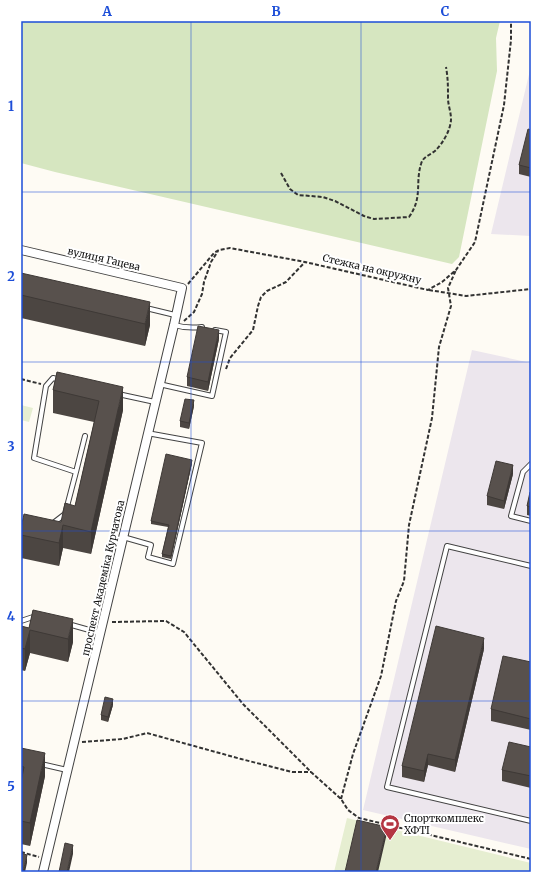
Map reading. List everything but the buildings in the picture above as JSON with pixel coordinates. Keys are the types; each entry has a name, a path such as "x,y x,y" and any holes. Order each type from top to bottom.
{"street":[{"name":"вулиця Гацева","path":"21,250 182,288"},
{"name":"проспект Академіка Курчатова","path":"43,872 182,288"}],"lane":[{"path":"144,308 175,315"},
{"path":"159,384 212,396 226,332 201,326 196,328 184,328 174,325"},
{"path":"67,382 52,378 46,386 34,458 76,472"},
{"path":"111,392 155,402"},
{"path":"123,537 151,545 148,557 173,564 202,443 147,433"},
{"path":"50,526 65,514 85,436"},
{"path":"531,464 523,472 512,516 531,521"},
{"path":"531,566 447,546 387,787 531,821"},
{"path":"21,621 37,616 44,618"},
{"path":"65,624 100,633"},
{"path":"34,762 68,770"}],"path":[{"name":"Стежка на окружну","path":"219,250 230,248 239,249 428,290 442,282 456,270 475,242 477,235 504,105 510,40 510,21"},
{"path":"281,173 290,189 298,195 323,197 335,201 364,216 374,219 409,217 413,212 418,199 421,163 426,156 436,150 449,129 451,120 446,67"},
{"path":"182,288 190,282 214,253 219,250"},
{"path":"174,325 184,322 194,312 202,294 204,282 212,262 219,250"},
{"path":"216,379 223,375 230,358 253,330 261,297 267,291 286,282 304,262"},
{"path":"341,799 354,754 381,676 396,601 404,581 409,525 432,418 439,347 451,306 450,292 448,288 456,270"},
{"path":"428,290 450,292 466,296 531,289"},
{"path":"21,379 46,386"},
{"path":"103,622 166,621 184,632 243,704 311,772 341,799 348,810 358,818 531,859"},
{"path":"74,742 124,740 147,733 275,768 292,772 311,772"},
{"path":"21,852 46,858"}],"shaded area":[{"path":"531,66 531,236 491,234"},
{"path":"472,350 531,363 531,849 363,810"}],"green space":[{"path":"21,21 500,21 496,38 497,71 459,257 452,264 21,163"},
{"path":"21,405 33,408 29,422 21,420"},
{"name":"Спорткомплекс ХФТІ","path":"347,818 531,863 531,872 334,872"}],"place":[{"name":"Спорткомплекс ХФТІ","path":"390,841"}]}
